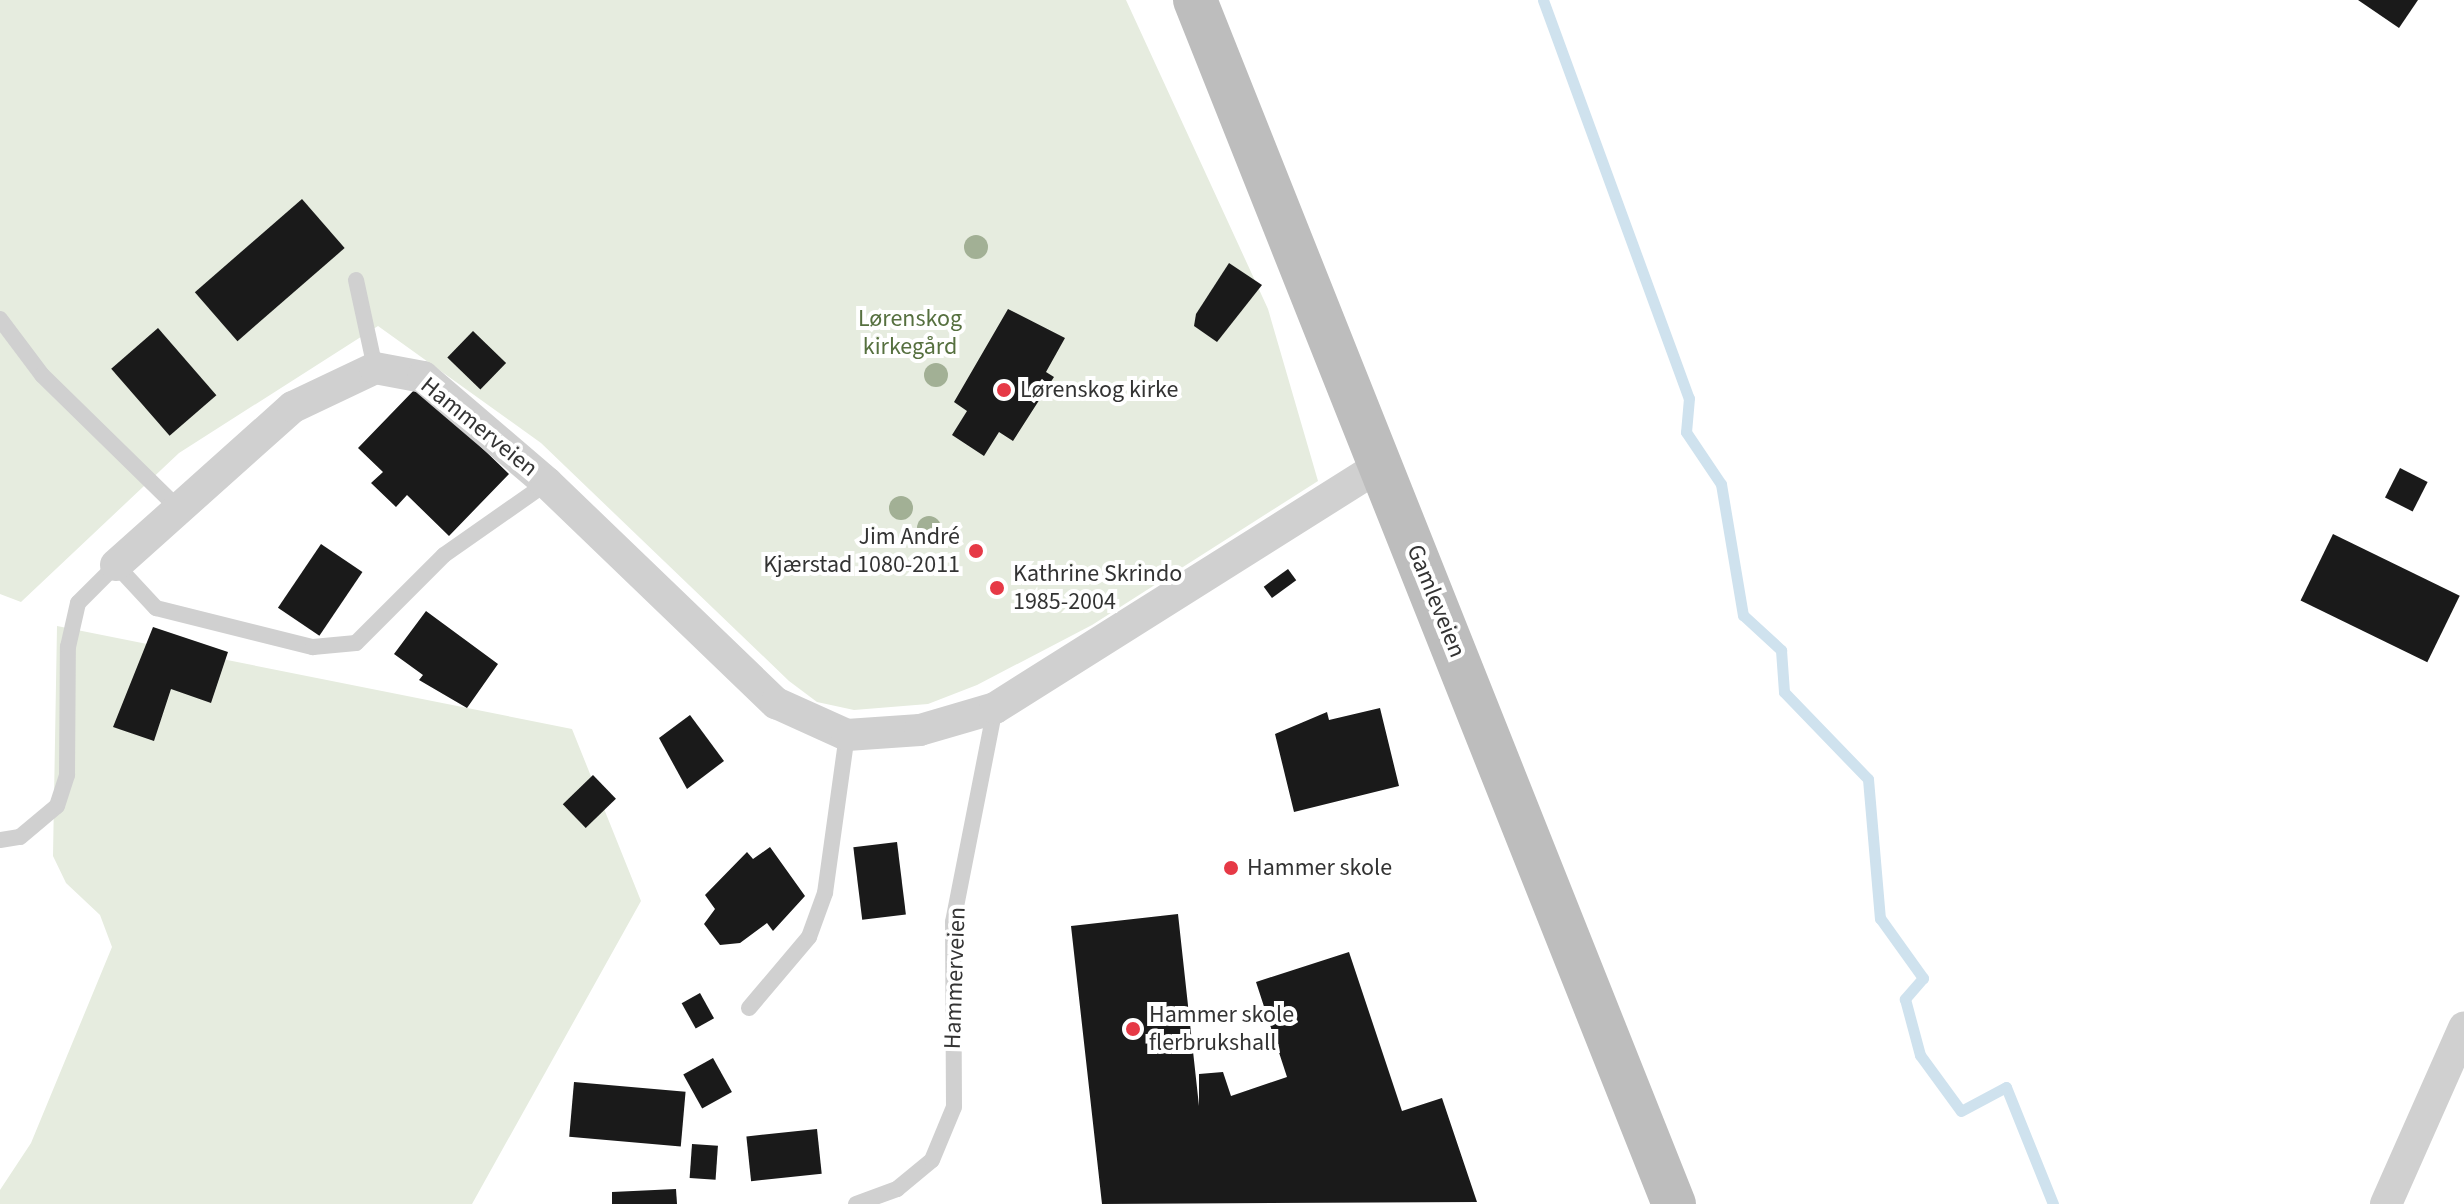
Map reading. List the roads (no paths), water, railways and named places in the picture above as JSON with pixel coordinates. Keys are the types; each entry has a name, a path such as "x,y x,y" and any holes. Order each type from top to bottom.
{"main road":[{"name":"Gamleveien","path":"1195,0 1674,1204"}],"street":[{"name":"Hammerveien","path":"375,368 423,377 547,483 776,703 847,735 920,730 995,708 1381,465"},
{"path":"116,565 293,407 375,368"},
{"path":"2386,1204 2464,1028"}],"lane":[{"path":"356,280 375,368"},
{"path":"0,319 42,375 179,509"},
{"path":"0,840 20,837 57,806 67,775 68,647 78,603 116,565 156,608 284,643 356,643 444,555 547,483"},
{"name":"Hammerveien","path":"856,1204 897,1189 932,1160 954,1107 953,922 995,708"},
{"path":"749,1008 809,937 825,893 847,735"}],"waterway":[{"path":"1543,0 1689,398 1686,432 1721,484 1743,615 1781,650 1784,692 1868,779 1880,918 1923,978 1905,999 1920,1055 1961,1111 2006,1087 2053,1204"}],"place":[{"name":"Lørenskog kirke","path":"1004,390"},
{"name":"Jim André Kjærstad 1080-2011","path":"976,551"},
{"name":"Kathrine Skrindo 1985-2004","path":"997,588"},
{"name":"Hammer skole","path":"1231,868"},
{"name":"Hammer skole flerbrukshall","path":"1133,1029"}],"park label":[{"name":"Lørenskog kirkegård","path":"910,333"}]}
